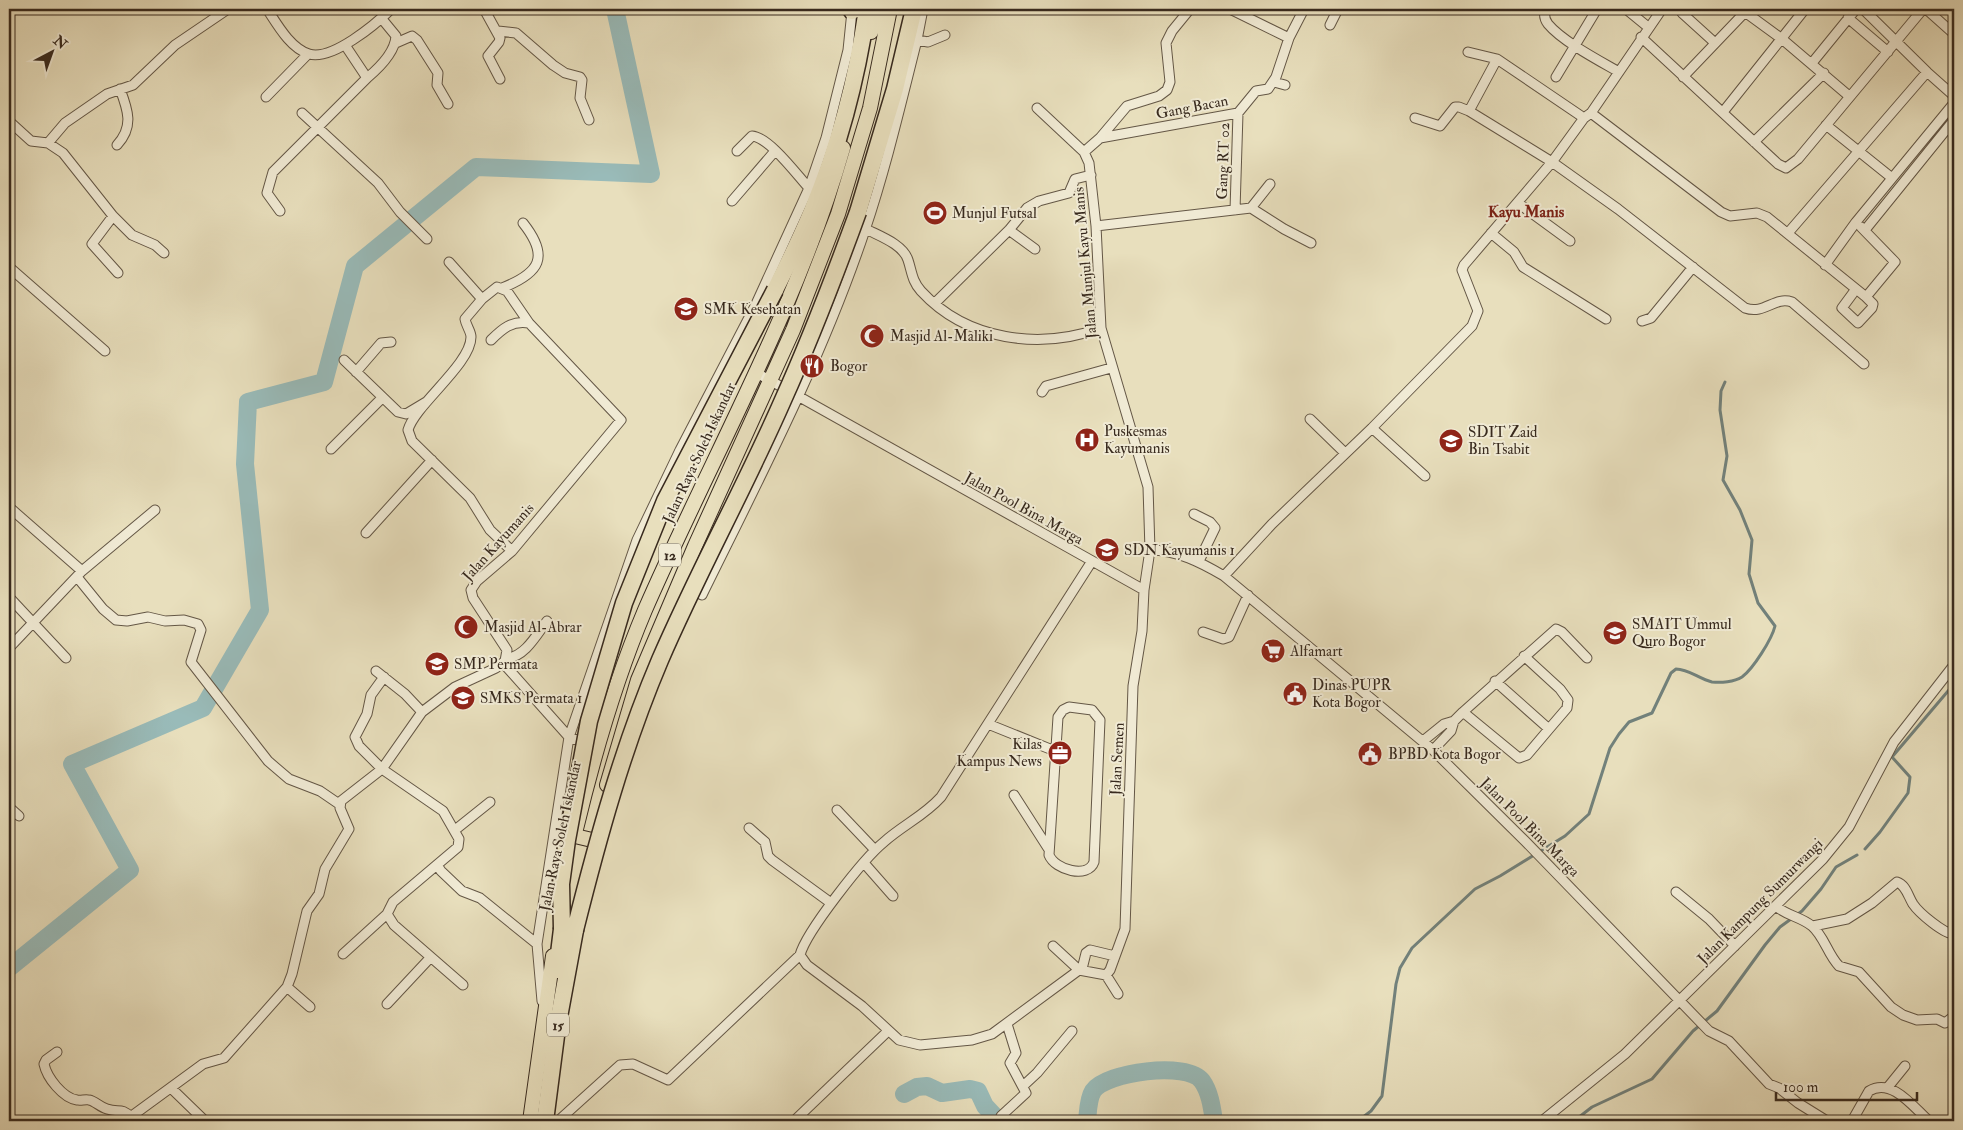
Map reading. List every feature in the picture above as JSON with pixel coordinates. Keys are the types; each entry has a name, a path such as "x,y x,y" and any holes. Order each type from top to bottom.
{"highway":[{"name":"Jalan Raya Soleh Iskandar","path":"530,1121 544,1019 575,836 596,747 618,678 645,611 782,313 824,212 855,105 876,9"},
{"name":"12","path":"548,1121 580,895 592,840 638,680 771,382 838,214 870,108 890,9"},
{"path":"568,930 622,758 660,660 783,401 827,297 858,212 895,89 914,9"},
{"path":"568,930 562,884 567,840 587,730 624,603 665,501 775,290 812,210 834,150 862,40 857,10"},
{"path":"575,836 592,840"},
{"name":"15","path":"536,1121 568,930"},
{"name":"15","path":"544,1121 568,930"}],"street":[{"path":"48,142 66,122 107,94 133,85 175,45 228,9"},
{"path":"267,9 293,43 308,54"},
{"path":"266,97 308,54 324,52 345,45 382,19 390,9"},
{"path":"484,9 498,31 499,42 488,56 500,79"},
{"path":"681,581 702,595 798,398 866,229 917,40 923,9"},
{"path":"1037,108 1084,152 1100,138 1127,106 1159,96 1167,90 1170,82 1166,42 1172,31 1190,9"},
{"path":"1230,9 1289,38"},
{"path":"1285,84 1274,82 1289,38 1304,9"},
{"path":"1330,25 1338,9"},
{"path":"1545,9 1544,15 1547,23 1575,46 1618,72"},
{"path":"1556,77 1596,9"},
{"path":"1626,9 1648,27"},
{"path":"1224,576 1272,524 1372,428 1472,326 1478,311 1462,270 1552,162 1587,116 1662,9"},
{"path":"1723,112 1806,9"},
{"path":"1812,63 1856,9"},
{"path":"1863,9 1954,96"},
{"path":"1641,37 1778,164 1786,168 1798,159 1849,96 1925,9 1954,34"},
{"path":"544,1019 537,944 569,737 637,540 680,450 756,304 809,188 826,138 857,10"},
{"path":"1683,77 1743,11 1812,63 1849,96"},
{"path":"1682,14 1714,42"},
{"path":"1848,18 1888,52"},
{"path":"382,19 396,36 396,43"},
{"path":"498,31 516,34 565,73 580,76 582,80 580,98 589,120"},
{"path":"917,40 928,42 945,35"},
{"path":"280,211 267,193 271,177 286,158 386,58 396,43 409,36 417,40 438,73 437,84 448,104"},
{"path":"345,45 367,78"},
{"path":"1468,52 1497,59 1587,116 1721,212 1730,216 1752,213 1761,214 1788,233 1825,265 1866,296 1873,306 1860,322 1856,323 1842,308 1856,289"},
{"path":"1469,111 1497,59"},
{"path":"1788,233 1927,72"},
{"path":"1754,142 1824,73"},
{"name":"Gang Bacan","path":"1100,138 1238,113 1256,91 1268,90 1274,82"},
{"path":"117,145 126,132 129,119 120,90"},
{"path":"1825,265 1856,222 1954,103"},
{"path":"1415,118 1440,126 1455,107 1469,111 1552,162 1745,308 1758,311 1781,300 1792,302 1864,364"},
{"path":"302,113 378,184 400,212 427,239"},
{"name":"Gang RT 02","path":"1235,210 1238,113"},
{"path":"1865,230 1954,120"},
{"path":"9,121 31,141 48,142 63,153 113,216 132,234 155,245 164,253"},
{"path":"1826,125 1892,178"},
{"path":"737,151 752,136 758,136 775,151 809,188"},
{"path":"732,200 775,151"},
{"name":"Jalan Munjul Kayu Manis","path":"1084,152 1089,163 1096,226 1101,328 1111,368 1148,486 1150,550"},
{"path":"1908,159 1917,166"},
{"path":"935,303 1009,230 1027,208 1039,201 1069,194 1075,179 1091,176"},
{"path":"1251,208 1270,184"},
{"path":"1518,203 1570,241"},
{"path":"1096,226 1251,208 1284,229 1311,243"},
{"path":"113,216 92,244 118,273"},
{"path":"512,551 490,530 470,498 412,441 408,430 459,363 470,343 470,333 465,319 482,299 498,287 502,288 522,280 537,265 537,244 523,222"},
{"path":"1856,222 1895,262 1866,296"},
{"path":"866,229 899,247 908,258 914,283 935,303 966,323 1009,339 1057,340 1072,338 1101,328"},
{"path":"1009,230 1035,249"},
{"path":"1491,233 1514,252 1523,267 1606,319"},
{"path":"450,262 482,299"},
{"path":"9,267 105,351"},
{"path":"1642,321 1651,318 1693,267"},
{"path":"502,288 507,291 529,323"},
{"path":"491,340 507,326 520,322 529,323"},
{"name":"Jalan Kayumanis","path":"505,660 507,650 473,598 470,590 477,581 512,551 621,420 529,323"},
{"path":"356,372 381,343 391,342"},
{"path":"344,360 382,398 402,414 428,402"},
{"path":"1042,392 1046,386 1111,368"},
{"name":"Jalan Pool Bina Marga","path":"755,372 798,398 1144,590"},
{"path":"331,449 382,398"},
{"path":"1310,419 1345,453"},
{"path":"1372,428 1424,476"},
{"path":"366,533 432,460"},
{"path":"9,507 80,574 103,609 116,620 127,621 148,617 165,621 184,620 198,624 200,630 191,659 206,680 259,751 289,779 320,791 340,804 349,829 325,869 320,891 307,911 292,974 287,987 226,1056 219,1061 203,1064 172,1089 128,1119 122,1110 108,1110 91,1100 78,1101 60,1089 48,1075 44,1064 46,1060 57,1052"},
{"path":"9,648 80,574 155,510"},
{"path":"1194,514 1210,522 1214,528 1199,561"},
{"path":"1144,590 1150,550"},
{"name":"Jalan Pool Bina Marga","path":"1150,550 1160,550 1199,561 1224,576 1423,741 1525,841 1678,1002 1709,1031 1729,1041 1769,1084 1779,1088 1798,1103 1827,1121"},
{"path":"558,1121 620,1065 633,1064 668,1080 800,955 803,945 832,904 875,850 934,805 1092,561"},
{"name":"Jalan Semen","path":"1106,975 1125,929 1133,686 1142,631 1144,590"},
{"path":"1203,632 1226,639 1248,595"},
{"path":"9,597 66,658"},
{"path":"340,804 382,769 422,712 460,683 522,652 548,621"},
{"path":"1433,750 1451,731 1454,721 1463,712 1495,681 1557,629 1587,658"},
{"path":"1463,712 1519,758 1527,755 1567,708 1568,700 1560,689 1524,656"},
{"path":"505,660 569,737 596,747"},
{"name":"Jalan Kampung Sumurwangi","path":"1542,1121 1613,1065 1817,866 1844,834 1894,742 1954,665"},
{"path":"376,671 422,712"},
{"path":"343,954 387,914 393,902 458,847 459,839 456,830 443,811 382,769 359,746 355,737 367,714 371,695 384,677"},
{"path":"1495,681 1549,729"},
{"path":"1069,707 1096,712 1100,720 1093,865 1086,871 1061,868 1051,860 1048,848 1055,751 1058,717 1063,710 1069,707"},
{"path":"1423,741 1444,724 1454,721"},
{"path":"988,724 1055,751"},
{"path":"1014,795 1048,848"},
{"path":"456,830 490,802"},
{"path":"9,806 19,816"},
{"path":"836,810 875,850"},
{"path":"749,828 766,842 768,856 772,860 832,904"},
{"path":"864,863 893,896"},
{"path":"437,864 441,871 462,891 480,898 537,944"},
{"path":"1813,926 1847,919 1872,904 1897,882 1903,885 1918,910 1943,929 1954,934"},
{"path":"1676,892 1709,919 1735,946"},
{"path":"1777,907 1813,926 1839,966 1859,972 1897,1012 1910,1019 1937,1019 1945,1023 1954,1016"},
{"path":"387,914 394,925 463,985"},
{"path":"1053,946 1080,969 1106,975 1118,994"},
{"path":"800,955 807,965 862,1006 904,1043 931,1045 985,1037 1007,1024 1080,969 1086,953 1090,950 1115,956"},
{"path":"387,1004 430,958"},
{"path":"287,987 310,1007"},
{"path":"1001,1116 1026,1095 1010,1063 1016,1053 1007,1024"},
{"path":"794,1121 888,1030"},
{"path":"1023,1086 1072,1031"},
{"path":"1888,1088 1905,1066"},
{"path":"1852,1121 1869,1090 1874,1088 1888,1088 1901,1096 1929,1121"},
{"path":"172,1089 205,1121"}],"waterway":[{"path":"9,968 130,870 72,764 203,708 260,610 245,464 248,402 324,382 355,266 476,167 651,174 615,9"},
{"path":"1358,1121 1371,1111 1382,1096 1396,984 1400,968 1412,948 1475,889 1565,836 1589,814 1610,748 1629,722 1652,713 1671,673 1676,669 1681,669 1712,682 1735,680 1746,673 1762,653 1770,638 1775,626 1758,603 1749,574 1752,540 1740,510 1723,480 1727,456 1720,410 1721,391 1725,382"},
{"path":"1865,849 1880,832 1908,793 1910,777 1892,757 1954,684"},
{"path":"1574,1121 1592,1107 1652,1079 1693,1031 1717,1011 1780,927 1802,911 1821,889 1836,867 1857,855"},
{"path":"1087,1121 1091,1094 1101,1084 1129,1074 1164,1070 1180,1071 1194,1075 1202,1081 1209,1095 1214,1121"},
{"path":"904,1094 917,1087 927,1086 942,1093 970,1089 978,1091 985,1106 999,1121"}],"place":[{"name":"Munjul Futsal","path":"935,213"},
{"name":"SMK Kesehatan","path":"686,309"},
{"name":"Masjid Al-Maliki","path":"872,336"},
{"name":"Bogor","path":"812,366"},
{"name":"Puskesmas Kayumanis","path":"1087,440"},
{"name":"SDIT Zaid Bin Tsabit","path":"1451,441"},
{"name":"SDN Kayumanis 1","path":"1107,550"},
{"name":"Masjid Al-Abrar","path":"466,627"},
{"name":"SMAIT Ummul Quro Bogor","path":"1615,633"},
{"name":"Alfamart","path":"1273,651"},
{"name":"SMP Permata","path":"437,664"},
{"name":"Dinas PUPR Kota Bogor","path":"1295,694"},
{"name":"SMKS Permata 1","path":"463,698"},
{"name":"Kilas Kampus News","path":"1060,753"},
{"name":"BPBD Kota Bogor","path":"1370,754"}],"district":[{"name":"Kayu Manis","path":"1526,211"}]}
